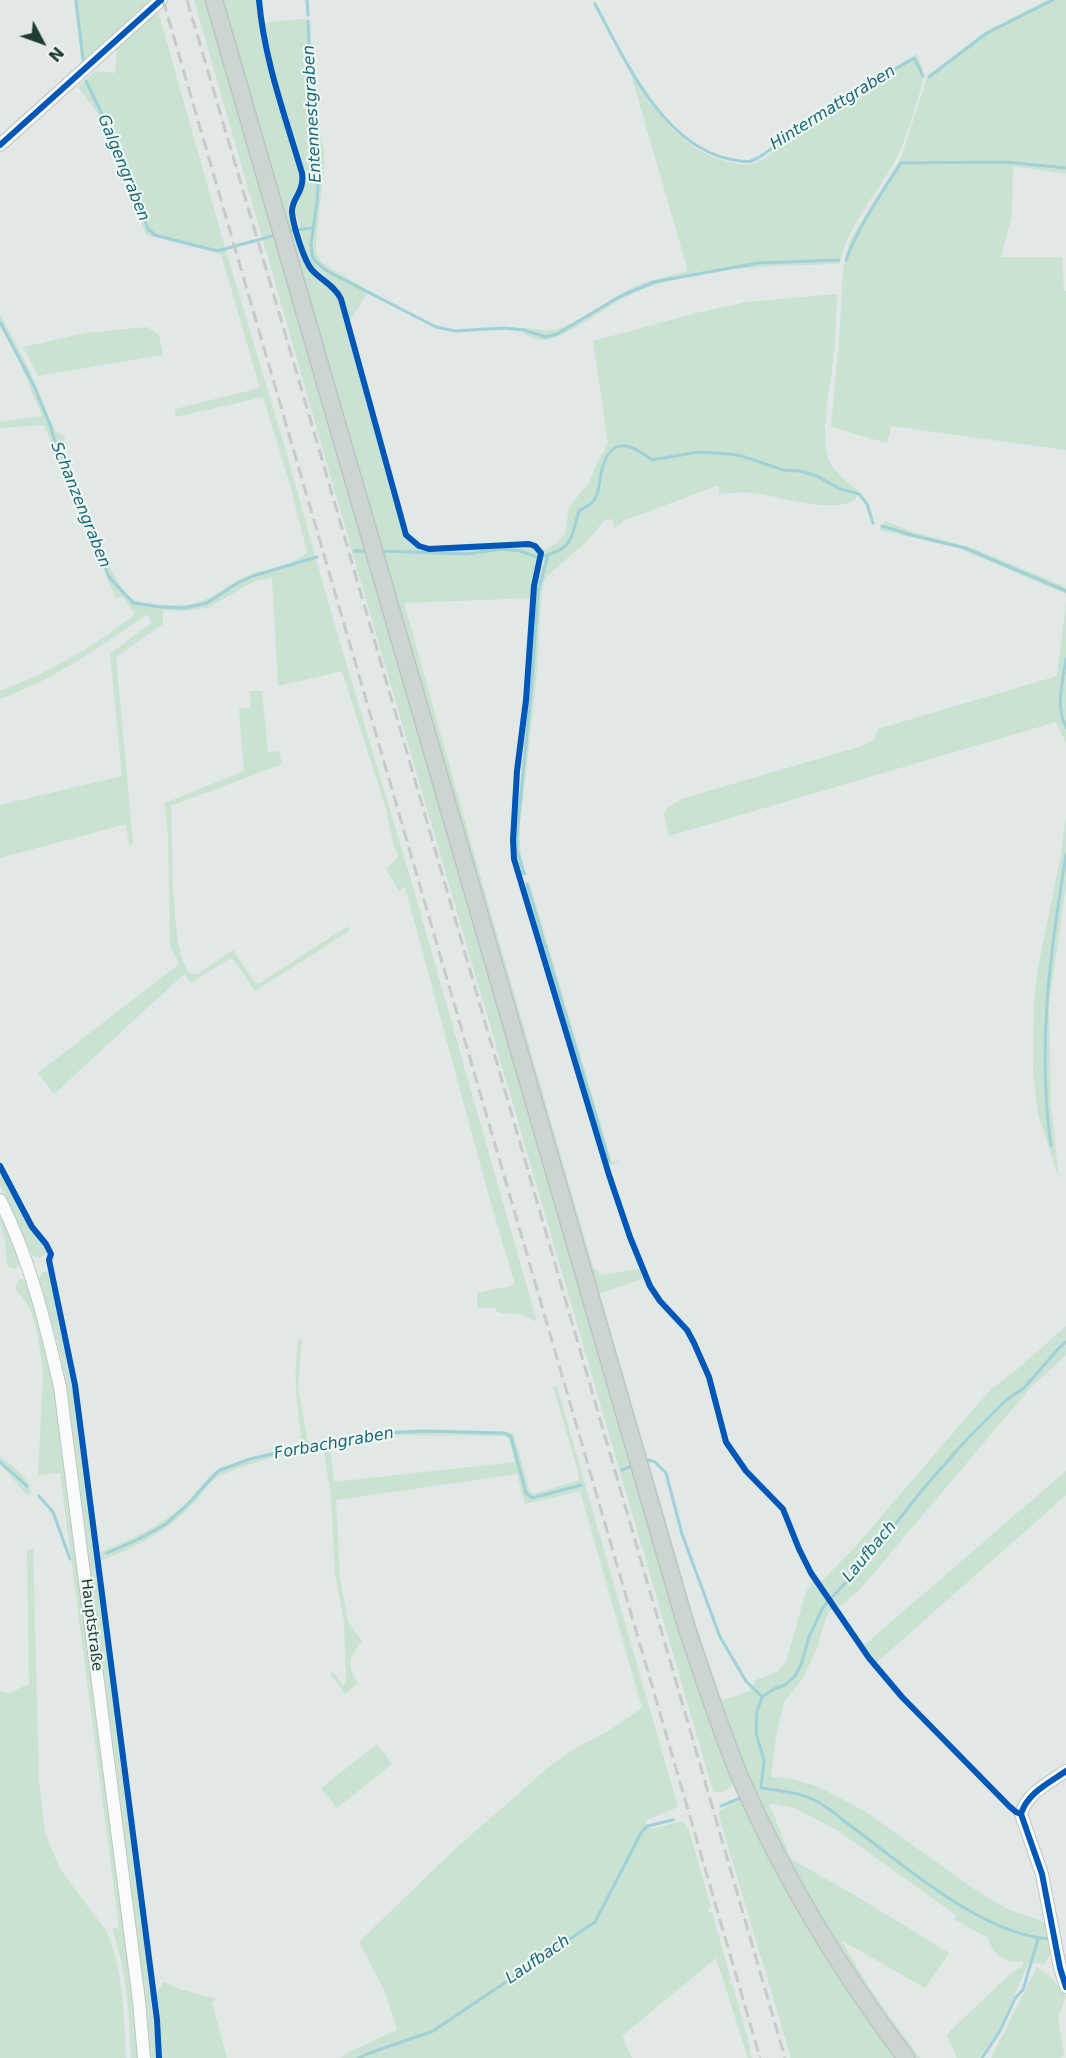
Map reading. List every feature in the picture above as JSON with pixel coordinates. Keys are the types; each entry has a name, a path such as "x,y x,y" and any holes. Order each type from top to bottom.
{"main road":[{"path":"214,0 681,1607 714,1709 742,1781 800,1899 877,2020 906,2058"}],"street":[{"path":"0,145 161,0"},
{"name":"Hauptstraße","path":"0,1200 30,1269 60,1387 139,2001 144,2058"},
{"path":"1066,1771 1034,1793 1026,1801 1021,1814 1042,1874 1060,1968 1066,1987"}],"green space":[{"path":"74,0 152,0 82,66"},
{"path":"194,0 207,0 734,1782 723,1792 713,1791"},
{"path":"221,0 257,0 264,51 301,177 300,185 288,209 304,264 330,287 339,301 403,536 408,542 430,552 530,546 538,555 532,598 404,603 593,1267 601,1275 640,1269 643,1278 599,1294 594,1278 591,1278"},
{"path":"1047,0 1066,0 1066,174 1013,166 1012,215 1001,257 1062,257 1064,291 1066,291 1066,450 891,426 887,443 831,427 843,269 850,240 901,158 928,75 986,31"},
{"path":"158,11 537,1322 521,1314 501,1313 496,1311 496,1308 477,1308 477,1293 514,1285 514,1281 405,887 399,891 386,869 399,856 394,847 386,809 342,671 278,686 272,577 253,582 207,608 182,611 163,610 163,624 116,657 133,843 129,845 126,824 0,858 0,805 122,776 110,654 152,622 147,614 58,672 0,699 0,691 71,658 135,614 122,596 116,599 44,425 0,428 0,422 42,416 19,361 0,325 0,314 27,365 55,430 65,437 63,451 103,553 123,589 133,599 144,603 161,604 186,605 198,602 248,575 293,562 307,552 289,481 263,397 176,417 175,409 260,388 221,254 146,235 108,133 97,112 78,87 95,71 115,73 117,48"},
{"path":"310,20 316,109 324,151 316,253 321,262 369,291 349,322 340,291 315,270 307,257 295,208 306,181 268,50 264,25 270,22"},
{"path":"917,54 923,70 923,81 906,135 899,153 851,232 839,264 756,267 674,279 623,298 582,324 550,339 535,339 524,334 524,327 545,330 561,328 638,285 688,271 630,71 659,114 683,139 712,157 732,163 749,164 760,161 773,152 787,136 783,132"},
{"path":"837,294 834,355 825,423 826,449 834,469 858,490 855,500 845,504 819,505 752,493 719,494 719,485 623,521 615,527 612,519 605,520 586,542 546,577 542,589 536,683 520,824 521,850 527,875 521,874 516,861 515,838 535,604 537,585 544,560 543,550 557,543 565,534 569,507 589,483 608,444 593,341 747,302"},
{"path":"147,327 159,335 163,355 38,376 23,347 86,333"},
{"path":"885,521 910,531 972,548 1066,587 1066,594 958,548 879,530"},
{"path":"1066,603 1066,743 1056,722 669,836 664,815 666,809 681,799 859,747 874,740 878,729 1057,676"},
{"path":"250,691 262,691 268,753 279,750 282,764 171,806 175,919 183,960 189,972 198,974 233,950 254,982 260,983 348,926 349,931 255,991 234,960 229,959 191,983 184,974 54,1094 38,1073 179,964 170,946 168,837 165,803 244,771 239,708 251,708"},
{"path":"1066,816 1066,886 1049,1004 1051,1106 1059,1179 1038,1114 1033,1073 1034,1001 1038,967 1060,860"},
{"path":"529,881 612,1162 621,1160 613,1165 607,1161 525,888"},
{"path":"0,1172 31,1231 45,1246 46,1253 40,1258 32,1255 0,1185"},
{"path":"0,1212 19,1257 19,1265 14,1269 8,1266"},
{"path":"46,1271 52,1276 56,1311 73,1392 143,1929 157,2058 151,2058 139,1946 70,1410 61,1356 39,1278"},
{"path":"20,1279 26,1280 47,1347 54,1386 127,1947 138,2058 131,2058 124,1976 112,1929 119,1927 60,1473 38,1475 43,1374 34,1321 28,1305 15,1286"},
{"path":"1066,1326 1066,1355 1030,1388 862,1587 846,1602 830,1611 803,1678 784,1702 776,1736 771,1777 794,1779 819,1787 866,1812 974,1889 1005,1908 1047,1923 1052,1952 1044,1964 1029,1962 998,2032 979,2058 957,2058 947,2036 950,2031 1010,1974 1023,1966 1023,1961 1005,1960 993,1949 988,1938 954,1919 956,1915 837,1830 795,1808 769,1803 791,1859 949,1953 925,1988 841,1940 870,1989 920,2058 914,2058 839,1954 758,1803 761,1801 745,1773 718,1702 749,1691 756,1680 777,1672 786,1662 806,1592 813,1581 821,1582 853,1549 991,1389"},
{"path":"302,1339 298,1388 308,1442 398,1430 513,1433 530,1491 534,1494 579,1480 553,1386 557,1387 678,1807 645,1821 652,1829 682,1821 689,1830 711,1907 708,1908 709,1912 712,1912 731,1979 729,1981 730,1984 732,1983 751,2051 749,2053 753,2058 748,2058 716,1958 622,2036 632,2058 341,2058 397,2030 386,1994 359,1942 455,1849 551,1765 642,1708 580,1491 525,1504 517,1474 336,1500 340,1579 348,1622 362,1641 351,1661 352,1671 358,1683 345,1694 331,1675 331,1670 343,1685 346,1681 344,1622 335,1575 331,1497 323,1446 266,1459 223,1475 211,1482 183,1514 162,1530 100,1561 99,1553 144,1532 175,1512 221,1467 302,1443 296,1379 298,1340","holes":["396,1435 505,1436 509,1439 515,1462 334,1482 330,1446"]},
{"path":"0,1456 24,1478 31,1494 27,1495 0,1464"},
{"path":"1066,1471 1066,1495 876,1663 863,1646"},
{"path":"33,1548 39,1781 45,1833 60,1869 107,1932 120,1978 126,2058 0,2058 0,1691 9,1693 29,1684 27,1551"},
{"path":"377,1744 392,1764 337,1808 321,1788"},
{"path":"742,1800 899,2058 791,2058 719,1816 720,1810"},
{"path":"1037,1967 1049,1975 1066,1996 1058,2018 1064,2055 1060,2058 991,2058"},
{"path":"164,1982 179,1989 216,1999 212,2003 227,2058 162,2058 157,1993"}],"waterway":[{"name":"Galgengraben","path":"76,0 83,59"},
{"name":"Entennestgraben","path":"307,0 308,15"},
{"name":"Hintermattgraben","path":"929,77 987,33 1053,0"},
{"name":"Hintermattgraben","path":"595,4 632,73 665,118 705,151 729,159 746,162 756,159 771,149 787,133 914,58 923,76"},
{"name":"Entennestgraben","path":"308,21 311,100 318,144 319,168 311,244 312,255 315,261 327,271 436,327 455,331 504,328 524,330 546,337 557,334 619,297 654,282 758,263 839,260"},
{"name":"Galgengraben","path":"86,81 113,137 148,229 155,235 217,251 276,235"},
{"name":"Entennestgraben","path":"846,260 864,222 901,163 1005,162 1066,168"},
{"name":"Galgengraben","path":"288,231 313,228"},
{"name":"Schanzengraben","path":"0,322 34,386 109,577 133,603 184,608 207,603 253,576 317,557"},
{"name":"Schanzengraben","path":"544,556 567,545 573,534 579,511 596,497 601,473 609,453 621,446 635,449 652,460 699,452 729,454 783,470 800,471 817,476 840,489 859,494 867,504 873,523"},
{"name":"Schanzengraben","path":"882,526 965,548 1066,591"},
{"name":"Schanzengraben","path":"381,551 467,554 502,549 520,551 537,557"},
{"name":"Schanzengraben","path":"354,551 367,551"},
{"path":"524,874 517,850 517,835 538,592 548,555"},
{"path":"1066,659 1060,702 1066,727"},
{"path":"1051,1146 1047,1109 1045,1036 1055,928 1066,855"},
{"path":"527,884 609,1161"},
{"name":"Laufbach","path":"761,1788 764,1761 756,1733 757,1711 762,1697 785,1685 795,1676 823,1607 866,1561 923,1489 968,1438 1006,1400 1024,1388 1066,1342"},
{"name":"Forbachgraben","path":"107,1553 166,1524 218,1471 250,1459 329,1441 385,1433 424,1431 505,1433 511,1437 526,1493 532,1498 581,1485"},
{"name":"Forbachgraben","path":"644,1462 648,1460 655,1462 666,1473 682,1534 720,1637 746,1681 762,1697"},
{"name":"Forbachgraben","path":"0,1462 27,1486"},
{"name":"Forbachgraben","path":"622,1470 635,1465"},
{"name":"Forbachgraben","path":"39,1496 53,1512 70,1559"},
{"path":"761,1788 797,1794 818,1802 948,1898 974,1914 1027,1935 1052,1939"},
{"name":"Laufbach","path":"721,1806 743,1797"},
{"name":"Laufbach","path":"359,2058 433,2031 595,1922 641,1833 647,1826 673,1820"},
{"path":"982,2058 1000,2031 1015,1998 1023,1990 1038,1939"}],"railway":[{"path":"163,0 760,2058"},
{"path":"187,0 785,2058"}],"cycle path":[{"path":"0,145 161,0"},
{"path":"259,0 270,66 302,173 302,185 292,207 297,234 302,251 312,270 335,290 341,299 406,535 419,546 429,549 529,544 535,546 541,553 534,586 526,700 517,771 514,859 609,1175 650,1286 660,1301 687,1330 694,1343 709,1377 726,1442 746,1471 783,1509 811,1573 869,1658 902,1697 1009,1806 1021,1814"},
{"path":"0,1166 32,1227 51,1254 49,1260 75,1385 157,2020 159,2058"},
{"path":"1066,1771 1033,1794 1021,1814 1042,1874 1060,1968 1066,1987"}]}
